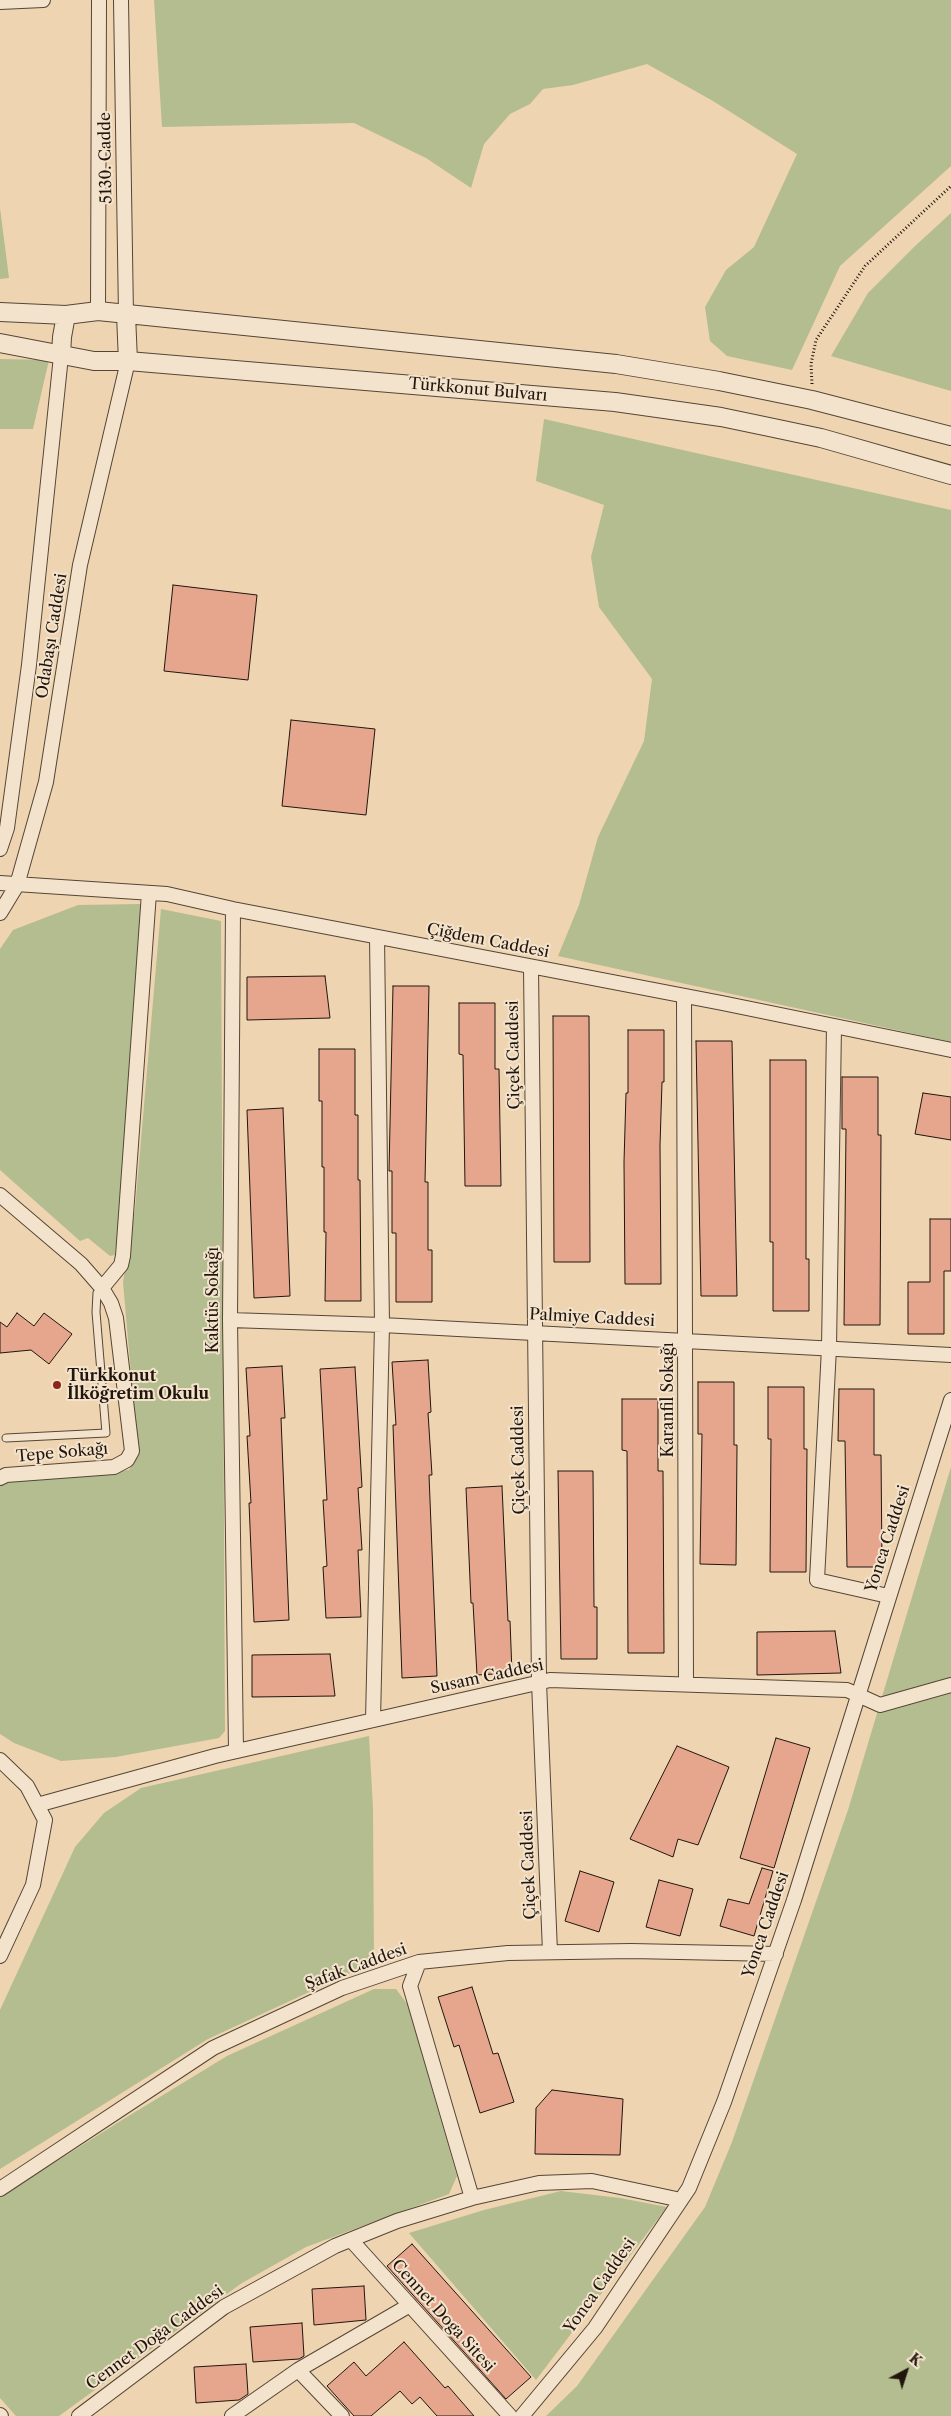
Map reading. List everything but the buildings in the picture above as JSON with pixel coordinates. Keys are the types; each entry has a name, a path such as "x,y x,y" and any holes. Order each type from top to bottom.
{"street":[{"path":"0,2 43,0"},
{"name":"5130. Cadde","path":"98,310 99,0"},
{"name":"5130. Cadde","path":"121,0 126,315"},
{"path":"0,312 66,315 98,310 126,315 616,364 719,381 812,400 951,436"},
{"path":"61,356 66,315"},
{"path":"126,315 128,361"},
{"name":"Türkkonut Bulvarı","path":"0,342 61,356 94,361 128,361 634,404 778,428 821,438 951,475"},
{"name":"Odabaşı Caddesi","path":"0,849 7,828 29,665 61,356"},
{"name":"Odabaşı Caddesi","path":"0,913 17,885 46,782 80,565 128,361"},
{"name":"Çiğdem Caddesi","path":"0,883 167,894 233,909 684,996 951,1050"},
{"path":"0,1196 81,1264 102,1288 121,1265 149,892"},
{"name":"Kaktüs Sokağı","path":"233,909 230,1320 236,1751"},
{"path":"373,1720 382,1325 377,937"},
{"name":"Çiçek Caddesi","path":"531,967 539,1682 550,1952"},
{"name":"Karanfil Sokağı","path":"684,996 686,1684"},
{"path":"834,1026 830,1348 817,1580 888,1596"},
{"name":"Tepe Sokağı","path":"0,1478 6,1475 114,1467 127,1460 132,1451 116,1318 111,1302 102,1288"},
{"name":"Palmiye Caddesi","path":"230,1320 382,1325 951,1355"},
{"name":"Yonca Caddesi","path":"522,2416 595,2328 689,2188 724,2102 776,1954 951,1400"},
{"name":"Susam Caddesi","path":"37,1805 236,1751 550,1680 847,1690 880,1705 951,1685"},
{"path":"0,1760 26,1786 44,1820 37,1867 32,1885 0,1956"},
{"name":"Şafak Caddesi","path":"0,2189 213,2048 342,1988 419,1962 508,1953 550,1952 776,1954"},
{"path":"419,1962 410,1986 472,2198"},
{"name":"Cennet Doğa Caddesi","path":"79,2416 224,2307 335,2246 397,2221 472,2198 539,2183 592,2181 681,2200"},
{"name":"Cennet Doga Sitesi","path":"351,2240 510,2416"},
{"path":"232,2416 298,2370 410,2305"},
{"path":"298,2370 342,2416"}],"lane":[{"path":"6,1438 106,1433 96,1312 98,1293 102,1288"}],"path":[{"path":"812,400 811,364 816,340 865,266 951,186"}],"green space":[{"path":"154,0 951,0 951,166 840,266 792,370 727,356 710,341 705,307 726,270 754,247 797,154 713,101 647,64 573,85 543,89 530,104 510,114 484,144 471,188 426,158 354,123 162,127"},
{"path":"0,208 9,278 0,279"},
{"path":"951,213 951,391 831,356 868,293"},
{"path":"0,359 49,360 33,429 0,429"},
{"path":"544,419 951,510 951,1042 558,956 579,905 598,837 644,741 652,679 599,607 591,557 604,505 536,481"},
{"path":"141,904 125,1155 115,1255 110,1256 88,1238 80,1241 0,1170 0,949 13,930 78,905"},
{"path":"161,909 221,921 225,1731 219,1738 116,1757 61,1761 14,1743 0,1734 0,1483 129,1470 138,1454 123,1282 135,1209"},
{"path":"951,1467 951,2416 546,2416 577,2386 705,2207 732,2142 848,1810"},
{"path":"369,1736 373,1808 374,1962 208,2039 0,2169 0,2010 75,1847 104,1813 141,1788"},
{"path":"374,1989 396,1989 408,2005 457,2176 449,2194 306,2247 242,2283 59,2416 16,2416 0,2398 0,2197 227,2056"},
{"path":"561,2191 620,2198 667,2207 536,2380 409,2233 484,2210"}],"place":[{"name":"Türkkonut İlköğretim Okulu","path":"57,1385"}]}
